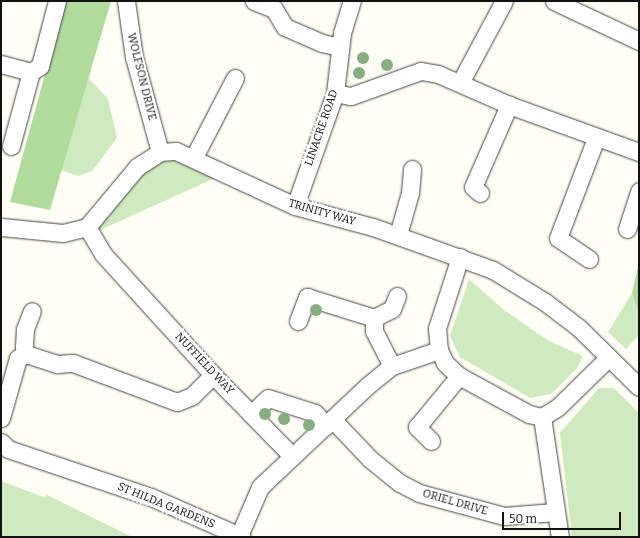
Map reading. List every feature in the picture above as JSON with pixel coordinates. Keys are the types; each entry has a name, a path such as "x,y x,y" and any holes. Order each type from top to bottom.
{"street":[{"path":"11,146 31,72 40,66 57,1"},
{"name":"WOLFSON DRIVE","path":"126,1 134,57 160,152"},
{"path":"254,1 274,9 285,27 322,43 340,47"},
{"name":"LINACRE ROAD","path":"295,206 335,93 340,47 352,1"},
{"path":"460,83 504,1"},
{"path":"554,1 639,41"},
{"path":"1,64 31,72"},
{"path":"335,93 350,96 421,71 438,74 509,105 596,138 639,152"},
{"path":"194,157 235,78"},
{"path":"480,193 473,187 509,105"},
{"path":"589,260 558,238 596,138"},
{"name":"TRINITY WAY","path":"160,152 176,151 194,157 270,196 295,206 398,235 493,270 545,302 579,328 639,387"},
{"path":"1,227 63,233 87,226 137,167 160,152"},
{"path":"398,235 410,193 412,169"},
{"path":"627,229 639,191"},
{"name":"NUFFIELD WAY","path":"87,226 103,254 213,375 292,456"},
{"path":"460,258 437,328 439,350 446,363 459,376 529,414 542,416 558,407 609,357"},
{"path":"298,321 307,297 374,318 392,309 397,296"},
{"path":"26,354 25,329 32,311"},
{"path":"374,318 374,331 392,366"},
{"path":"292,456 367,386 392,366 439,350"},
{"path":"1,418 18,358 26,354 56,364 72,363 177,402 192,396 213,375"},
{"path":"431,441 417,426 459,376"},
{"name":"ORIEL DRIVE","path":"251,414 268,398 315,413 329,423 370,459 400,482 419,493 504,516 555,512"},
{"path":"542,416 555,512 560,537"},
{"name":"ST HILDA GARDENS","path":"1,442 8,449 151,497 241,536 260,488 292,456"}],"green space":[{"path":"65,1 111,1 50,210 10,202"},
{"path":"85,74 108,99 117,138 92,171 78,176 55,168"},
{"path":"177,157 215,178 98,231 98,220 154,159"},
{"path":"639,263 639,313 632,293"},
{"path":"469,279 504,310 549,341 583,356 577,368 551,394 530,398 460,357 450,336"},
{"path":"632,293 639,310 639,335 626,349 608,332"},
{"path":"599,388 614,388 639,413 639,537 572,537 560,433"},
{"path":"1,481 46,498 45,494 132,537 1,537"}]}
